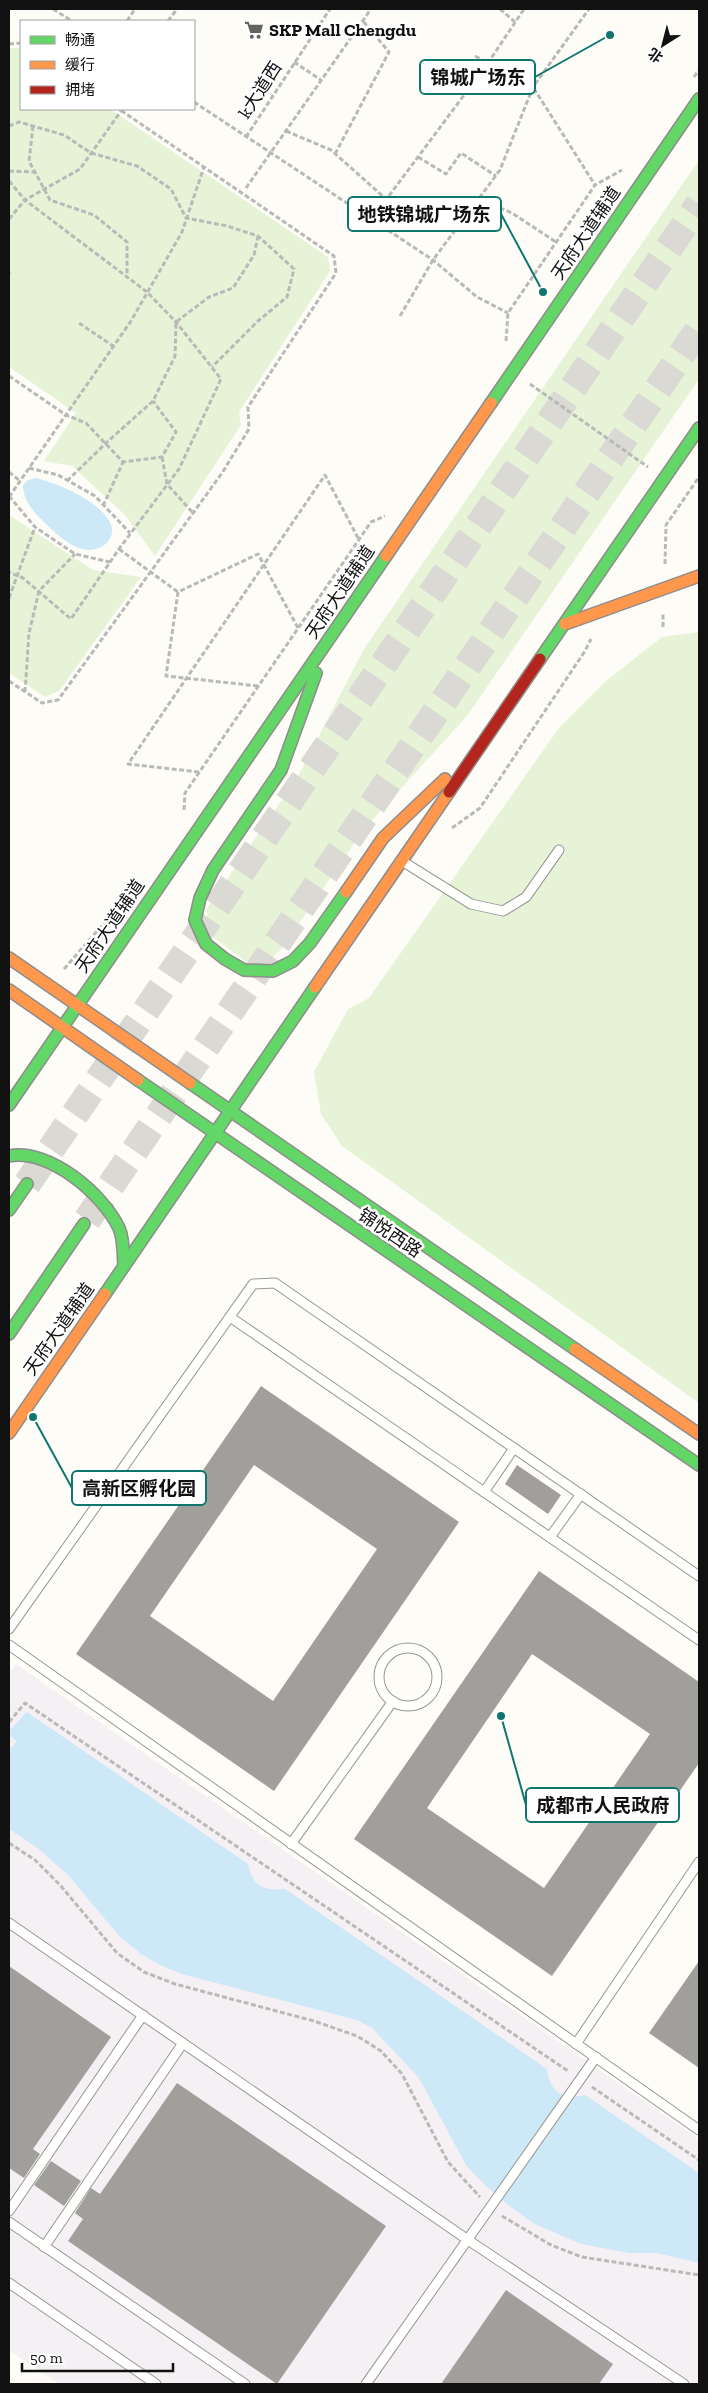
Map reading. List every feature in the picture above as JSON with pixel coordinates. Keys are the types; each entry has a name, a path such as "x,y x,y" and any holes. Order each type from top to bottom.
{"street":[{"name":"天府大道辅道","path":"9,1105 699,99"},
{"name":"天府大道辅道","path":"9,1433 699,428"},
{"path":"564,624 699,576"},
{"path":"328,640 281,770 213,870 200,898 195,920 206,944 224,960 244,970 273,972 293,961 310,943 383,838 481,746"},
{"name":"锦悦西路","path":"9,958 699,1434"},
{"name":"锦悦西路","path":"9,990 215,1134 699,1465"},
{"path":"9,1156 25,1155 57,1166 83,1185 106,1206 120,1229 124,1266"},
{"path":"9,1210 27,1184"},
{"path":"9,1334 84,1224"}],"lane":[{"path":"402,861 472,904 503,911 526,897 558,850"},
{"path":"9,1629 253,1284 275,1282 699,1576"},
{"path":"230,1317 699,1640"},
{"path":"484,1492 514,1448"},
{"path":"550,1537 581,1494"},
{"path":"9,1646 699,2130"},
{"path":"408,1648 425,1654 436,1670 434,1689 429,1697 412,1706 393,1702 381,1688 380,1669 384,1661 391,1654 408,1648"},
{"path":"292,1844 393,1702"},
{"path":"576,2044 699,1862"},
{"path":"9,1923 468,2240 684,2384"},
{"path":"9,2211 143,2015"},
{"path":"44,2247 183,2043"},
{"path":"366,2384 572,2088 596,2057"},
{"path":"9,2222 245,2384"},
{"path":"9,2283 156,2384"}],"path":[{"path":"53,9 70,20"},
{"path":"128,20 135,9"},
{"path":"169,20 176,9"},
{"name":"k大道西","path":"246,137 330,9"},
{"path":"246,188 371,9"},
{"path":"500,9 515,22"},
{"path":"371,220 488,63 524,9"},
{"path":"400,316 433,260 500,170 533,87 589,9"},
{"path":"336,154 390,52 362,21"},
{"path":"476,56 533,87 595,185"},
{"path":"294,62 321,80"},
{"path":"688,86 699,70"},
{"path":"195,103 433,260 477,297 508,313"},
{"path":"9,219 25,200 80,169 120,110 334,256 336,273 248,407 249,429 151,573 58,700 42,704 9,681"},
{"path":"9,126 19,122 64,135 91,153 138,166 171,189 186,218"},
{"path":"33,126 29,161 50,200 94,215 127,242 126,276"},
{"path":"286,131 331,150 387,200"},
{"path":"418,157 446,174 461,153 496,176"},
{"path":"110,562 75,554 35,527 9,496 113,346 147,292 182,232 204,167"},
{"path":"506,346 508,313 595,185 626,168"},
{"path":"9,171 35,172"},
{"path":"9,181 25,200 147,292 176,322 222,379 179,469 119,548 71,619 39,591 9,572"},
{"path":"479,199 512,212 556,242"},
{"path":"186,218 227,226 258,236 294,269 287,297 258,321 212,367"},
{"path":"176,322 209,297 233,288 254,255 258,236"},
{"path":"67,481 153,401 175,356 176,322"},
{"path":"79,323 113,346"},
{"path":"512,372 687,494"},
{"path":"9,376 66,415 86,423 123,462"},
{"path":"153,401 176,432 162,457 167,484 193,513"},
{"path":"123,462 162,457"},
{"path":"103,506 123,462"},
{"path":"29,468 58,475 94,496 130,533"},
{"path":"9,472 20,480"},
{"path":"199,772 128,764 325,475 359,540"},
{"path":"666,550 666,526 699,477"},
{"path":"183,814 185,793 199,772 370,522 387,515"},
{"path":"9,598 35,527"},
{"path":"119,548 178,592"},
{"path":"25,692 29,633 39,591 75,554"},
{"path":"178,592 258,554 298,628"},
{"path":"178,592 166,676 258,686"},
{"path":"50,986 106,922"},
{"path":"9,1722 25,1702 699,2160"},
{"path":"9,1843 35,1860 60,1885 117,1953 144,1972 175,1984 314,2021 357,2036 381,2052 402,2074 448,2162 471,2189 493,2204 523,2230 551,2245 582,2257 699,2275"}],"shaded area":[{"path":"16,1664 699,2139 699,2384 59,2384 9,2350 9,1674"}],"green space":[{"path":"9,48 20,48 20,110 111,110 328,257 330,271 239,412 241,425 155,556 125,515 72,466 44,461 76,413 9,367"},
{"path":"699,160 699,379 467,716 365,828 282,948 269,961 249,964 208,933 207,908 297,778 364,649"},
{"path":"9,515 93,570 141,577 59,691 45,697 9,673"},
{"path":"699,632 699,1403 342,1146 321,1114 314,1072 348,1009 369,998 559,728 606,681 662,637"}],"water":[{"path":"36,478 76,493 102,512 108,519 112,532 107,543 95,549 82,549 67,542 53,531 33,510 23,491 23,485 28,480"},
{"path":"27,1712 248,1864 253,1877 260,1886 270,1889 285,1889 547,2069 551,2083 558,2092 570,2096 585,2095 699,2173 699,2263 657,2253 629,2253 581,2244 535,2224 508,2205 466,2165 419,2078 372,2028 357,2020 182,1974 160,1965 141,1954 120,1937 68,1875 39,1849 9,1829 9,1750 17,1741 9,1735 9,1731"}],"building":[{"path":"261,1386 459,1522 274,1791 76,1654","holes":["254,1465 377,1549 273,1701 150,1616"]},
{"path":"517,1465 561,1495 548,1514 505,1484"},
{"path":"539,1571 699,1682 699,1763 552,1976 354,1839","holes":["532,1654 650,1734 544,1888 427,1808"]},
{"path":"699,1961 699,2068 649,2033"},
{"path":"9,1966 111,2037 33,2149 40,2154 24,2178 9,2168"},
{"path":"177,2083 386,2226 277,2384 68,2241 83,2219 75,2213 91,2188 100,2194"},
{"path":"51,2161 81,2181 64,2206 34,2185"},
{"path":"506,2290 613,2364 599,2384 441,2384"}],"tunnel":[{"path":"27,1184 699,204"},
{"path":"87,1220 699,329"}],"traffic: fast":[{"path":"491,403 699,99"},
{"path":"540,659 699,428"},
{"path":"9,1105 386,556"},
{"path":"316,673 281,770 213,870 200,898 195,920 206,944 225,959 244,970 273,971 293,961 310,943 346,892"},
{"path":"105,1294 315,987"},
{"path":"138,1080 699,1465"},
{"path":"190,1083 575,1349"},
{"path":"9,1156 25,1155 41,1159 57,1166 88,1188 101,1201 121,1232 124,1266"},
{"path":"9,1210 27,1184"},
{"path":"9,1334 84,1224"}],"traffic: slow":[{"path":"386,556 491,403"},
{"path":"565,624 699,576"},
{"path":"346,892 383,838 445,779"},
{"path":"315,987 449,792"},
{"path":"9,958 190,1083"},
{"path":"9,990 138,1080"},
{"path":"9,1433 105,1294"},
{"path":"575,1349 699,1434"}],"traffic: jam":[{"path":"449,792 540,659"}],"place":[{"name":"SKP Mall Chengdu","path":"254,30"},
{"name":"锦城广场东","path":"610,35"},
{"name":"地铁锦城广场东","path":"543,292"},
{"name":"高新区孵化园","path":"33,1417"},
{"name":"成都市人民政府","path":"501,1716"}]}
